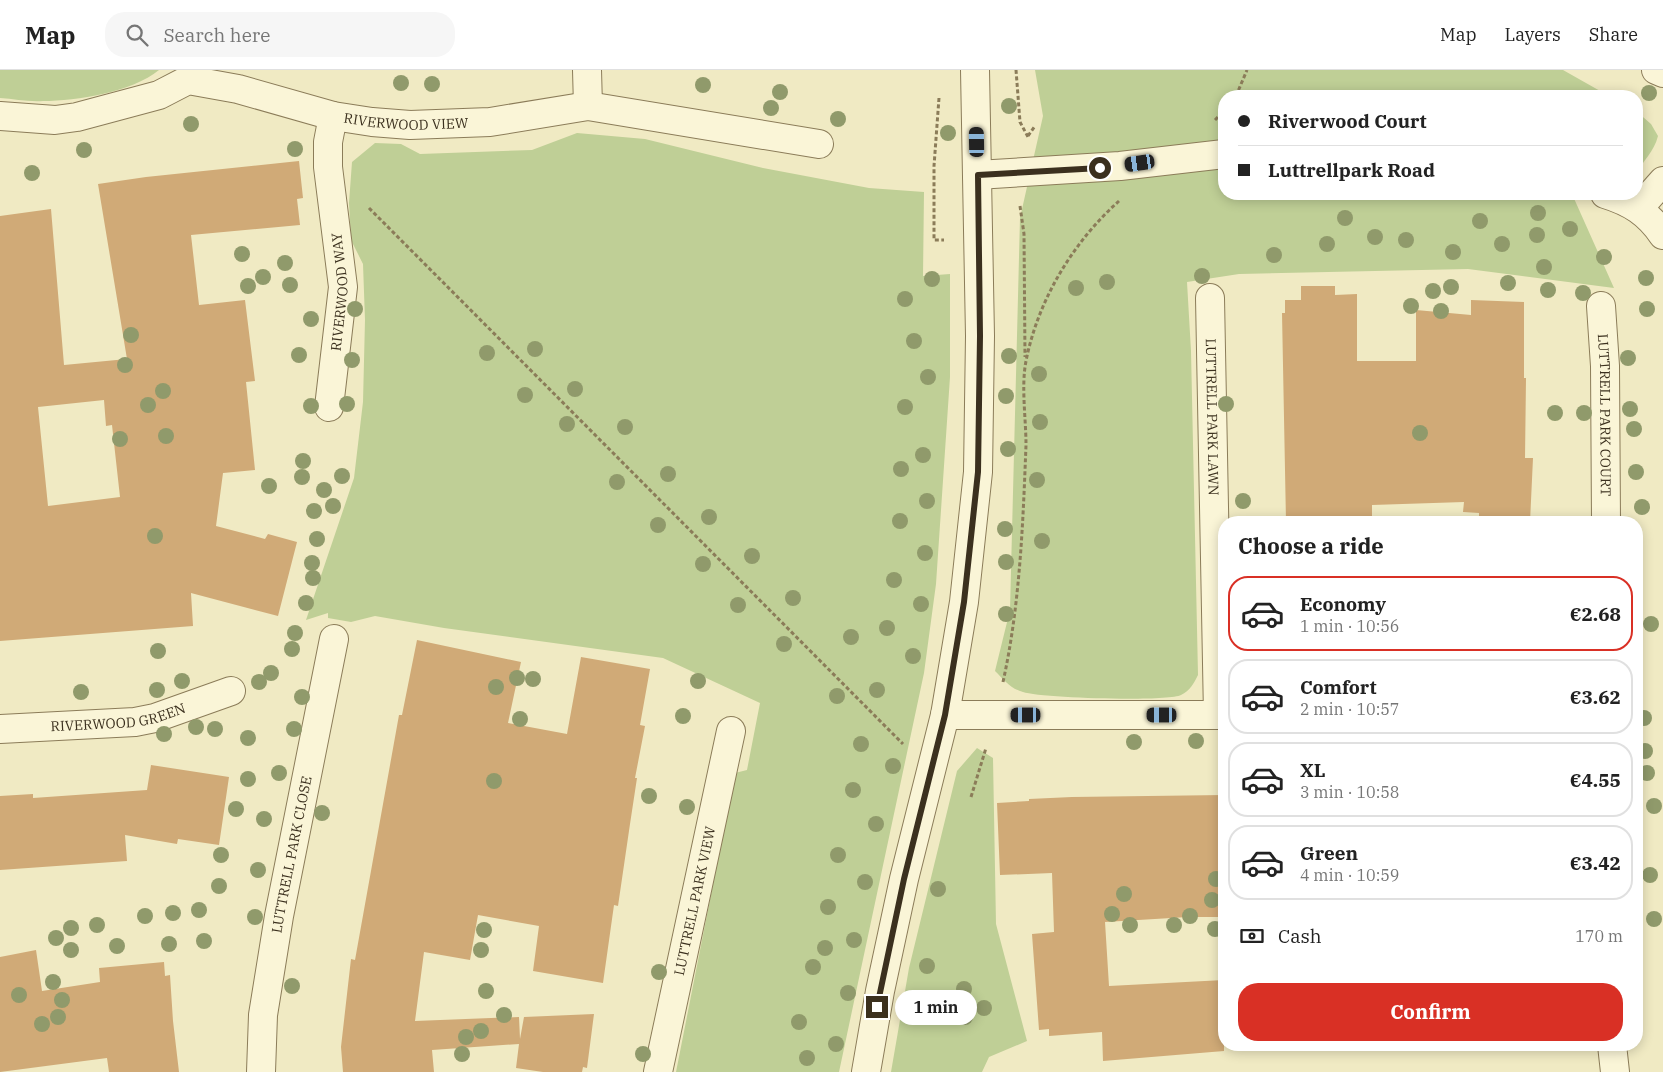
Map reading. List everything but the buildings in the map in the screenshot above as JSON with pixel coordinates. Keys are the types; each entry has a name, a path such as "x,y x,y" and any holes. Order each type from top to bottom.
{"street":[{"path":"587,70 588,106"},
{"path":"866,1072 882,982 945,715 964,602 978,472 980,336 975,70"},
{"path":"1656,70 1663,73"},
{"name":"RIVERWOOD VIEW","path":"0,116 55,120 77,117 159,95 188,75 333,116 410,125 450,124 538,116 588,106 819,144"},
{"name":"RIVERWOOD WAY","path":"329,407 343,287 328,167 328,142 333,116"},
{"path":"978,175 1120,166 1218,155"},
{"path":"1639,208 1663,181"},
{"path":"1620,200 1639,208 1653,220 1663,235"},
{"name":"LUTTRELL PARK LAWN","path":"1210,298 1218,601"},
{"name":"LUTTRELL PARK COURT","path":"1601,306 1605,366 1606,516"},
{"name":"LUTTRELL PARK CLOSE","path":"262,1072 263,1015 279,916 334,639"},
{"name":"RIVERWOOD GREEN","path":"0,728 135,722 155,718 231,691"},
{"path":"945,715 1218,715"},
{"name":"LUTTRELL PARK VIEW","path":"658,1072 731,731"},
{"path":"1613,1051 1615,1072"}],"path":[{"path":"1016,70 1020,122 1022,126"},
{"path":"1239,90 1248,70"},
{"path":"934,240 934,166 939,89"},
{"path":"1179,158 1218,117"},
{"path":"1028,136 1034,126"},
{"path":"328,167 931,771"},
{"path":"971,798 996,715 1011,646 1020,537 1026,444 1024,234 1019,201 1021,172"},
{"path":"1025,363 1043,306 1067,261 1085,234 1121,199"}],"green space":[{"path":"0,70 159,70 148,78 104,94 57,101 27,101 0,98"},
{"path":"1035,70 1563,70 1598,90 1218,90 1218,200 1575,200 1614,288 1468,269 1239,274 1187,282 1191,351 1198,675 1189,689 1181,695 1171,697 1129,699 1053,696 1023,692 1008,684 995,671 1010,610 1020,218 1043,116"},
{"path":"1643,117 1651,124 1658,136 1654,147 1643,164"},
{"path":"577,133 645,139 763,168 869,188 924,192 923,276 950,274 950,377 936,584 924,673 839,1072 676,1072 735,773 747,770 760,703 663,658 444,628 375,616 351,622 328,618 328,613 306,620 354,478 363,402 365,320 363,264 351,240 349,203 352,162 375,143 401,144 420,154 532,150"},
{"path":"977,748 993,758 996,924 1027,1041 989,1057 982,1072 891,1072 909,968 957,771"}],"route":[{"path":"877,1007 904,879 945,715 964,602 978,472 980,336 978,175 1100,168"}]}
